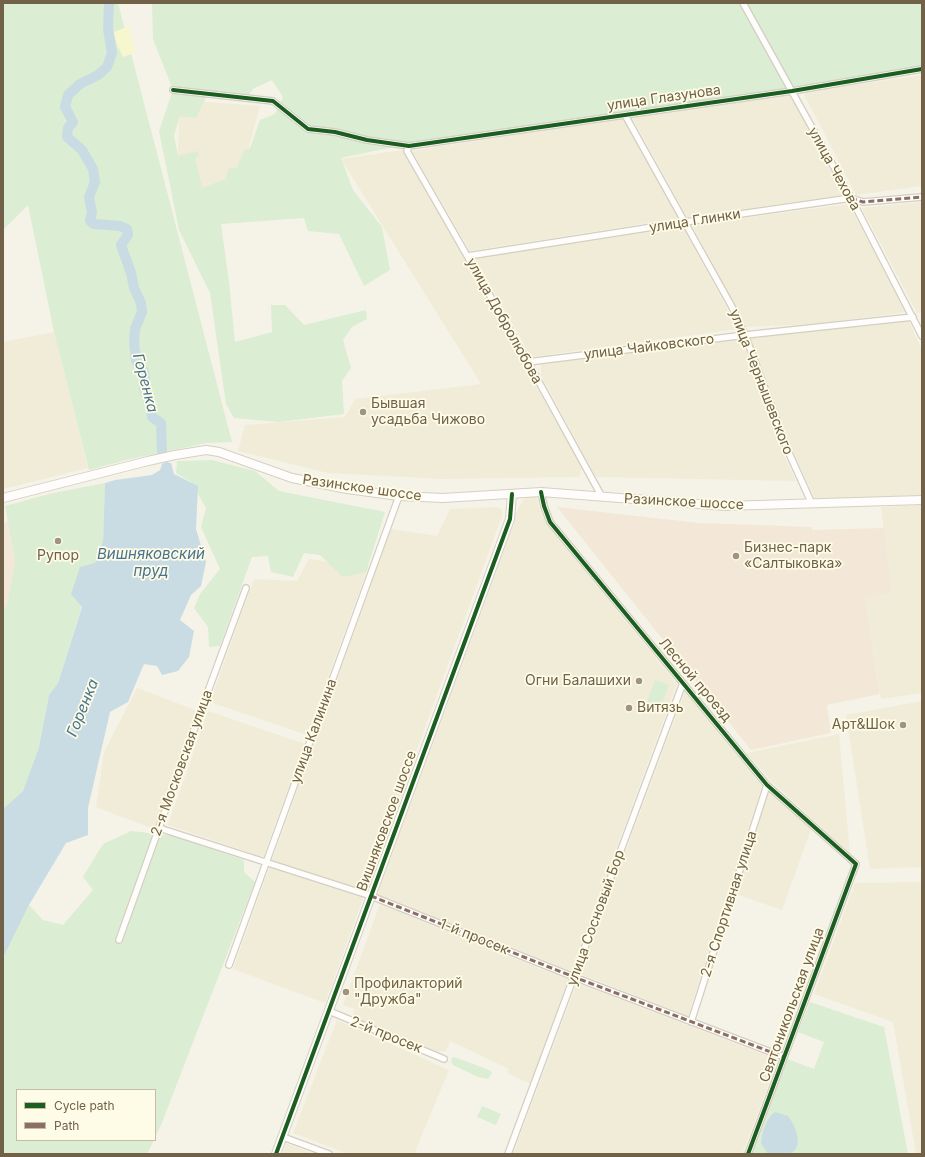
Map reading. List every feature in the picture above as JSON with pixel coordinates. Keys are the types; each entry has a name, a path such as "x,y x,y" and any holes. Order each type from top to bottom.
{"main road":[{"name":"Разинское шоссе","path":"3,498 148,461 206,450 218,452 292,478 347,489 399,496 442,498 541,492 602,498 725,506 922,500"},
{"name":"Вишняковское шоссе","path":"276,1154 510,519 512,494"}],"street":[{"name":"улица Чехова","path":"743,3 851,198 922,336"},
{"name":"улица Глазунова","path":"173,90 273,101 308,129 335,132 367,140 409,146 792,91 922,69"},
{"name":"улица Чернышевского","path":"625,115 732,307 745,335 788,451 812,504"},
{"name":"улица Добролюбова","path":"409,146 407,151 528,362 602,498"},
{"name":"улица Глинки","path":"468,256 851,198 863,202 922,197"},
{"name":"улица Чайковского","path":"528,362 745,335 913,317"},
{"name":"Лесной проезд","path":"541,492 550,522 767,785 856,864"},
{"name":"улица Калинина","path":"228,966 399,496"},
{"name":"2-я Московская улица","path":"119,940 246,588"},
{"name":"улица Сосновый Бор","path":"508,1154 683,683"},
{"name":"2-я Спортивная улица","path":"691,1022 767,785"},
{"name":"1-й просек","path":"159,828 371,896 574,977 784,1057"},
{"name":"Святоникольская улица","path":"748,1154 856,864"},
{"name":"2-й просек","path":"329,1011 444,1059"},
{"path":"283,1137 329,1154"}],"shaded area":[{"path":"3,3 118,3 232,442 207,443 126,460 89,470 54,332 28,205 3,230"},
{"path":"152,3 922,3 922,69 625,115 475,133 431,144 393,147 341,158 353,190 382,227 390,270 364,286 339,234 308,231 304,218 221,224 235,342 272,332 271,305 285,305 304,325 366,310 367,319 352,327 343,340 351,368 342,381 344,414 279,422 234,418 226,404 210,293 179,230 159,131 173,90 153,39","holes":["272,80 283,97 275,114 260,120 250,148 244,151 237,168 228,169 226,179 202,188 195,158 199,156 198,151 178,156 174,136 180,116 196,118 208,93 223,92 231,96 249,95 253,89"]},
{"path":"922,75 922,186 856,195 803,92"},
{"path":"790,94 843,195 687,217 632,117"},
{"path":"180,100 260,106 232,209 176,199"},
{"path":"623,118 679,218 470,251 412,151"},
{"path":"402,150 582,467 579,477 443,479 328,473 238,451 245,425 345,417 355,399 481,384 341,159"},
{"path":"922,202 922,312 917,313 862,208"},
{"path":"849,204 907,312 814,324 745,327 692,225"},
{"path":"683,227 738,329 531,357 475,258"},
{"path":"909,321 922,351 922,496 815,499 792,449 749,338"},
{"path":"54,332 88,468 3,489 3,342"},
{"path":"741,339 783,453 796,481 596,477 541,375 541,364"},
{"path":"212,460 255,471 279,491 385,512 366,572 343,577 320,555 304,553 293,577 271,572 268,556 252,557 220,646 209,647 208,627 194,608 200,594 220,569 201,527 206,508 191,482 176,473 177,461"},
{"path":"105,483 103,541 58,683 49,695 39,747 23,791 3,810 3,610 7,606 15,561 5,506 53,493"},
{"path":"525,497 537,497 539,507 547,525 677,684 571,971 377,894 515,521 515,515"},
{"path":"922,505 922,693 881,699 865,598 892,593 881,507"},
{"path":"496,507 502,509 502,516 325,1003 233,969 391,529 437,536 450,509"},
{"path":"557,507 700,523 812,527 812,530 884,528 892,593 865,598 880,694 827,705 831,733 751,750"},
{"path":"8,521 15,561 7,607 3,610 3,523"},
{"path":"309,559 368,568 307,735 210,702 254,579 297,581"},
{"path":"655,680 669,685 658,713 645,708"},
{"path":"137,688 198,711 154,829 96,807 104,752"},
{"path":"685,692 762,786 688,1016 580,974"},
{"path":"922,701 922,867 870,869 846,715"},
{"path":"208,711 305,744 263,857 168,825"},
{"path":"839,734 850,853 771,781 747,753"},
{"path":"769,791 811,829 782,910 736,894"},
{"path":"131,831 175,836 244,860 244,872 255,882 156,1135 156,1089 16,1089 16,1141 154,1141 147,1154 3,1154 3,958 29,905 43,920 63,925 93,890 83,877 103,844"},
{"path":"922,882 922,1154 916,1154 893,1022 814,994 855,883"},
{"path":"380,904 568,980 531,1084 507,1073 509,1069 450,1041 446,1051 435,1052 352,1018 355,1009 343,1005"},
{"path":"577,983 778,1060 742,1154 513,1154"},
{"path":"810,1002 884,1027 908,1154 751,1153 787,1059 814,1069 824,1042 798,1032"},
{"path":"337,1020 449,1070 414,1154 349,1154 293,1133"},
{"path":"454,1057 489,1070 492,1073 488,1079 478,1077 453,1065 451,1061"},
{"path":"482,1106 501,1114 496,1125 477,1117"},
{"path":"286,1143 313,1154 282,1154"}],"sand":[{"path":"129,26 135,53 123,57 117,45 114,32"}],"water":[{"name":"Вишняковский пруд","path":"166,462 171,463 174,474 198,486 196,529 206,562 201,586 191,595 180,620 194,631 189,657 178,671 162,675 157,666 144,664 128,702 110,712 88,808 88,835 66,843 29,905 3,958 3,810 23,791 39,747 49,695 58,683 82,607 71,594 80,567 95,563 103,541 105,483 115,480 152,475 160,470 162,464"},
{"path":"775,1112 788,1116 796,1131 798,1142 797,1147 788,1154 768,1154 761,1143 765,1126 769,1118"}],"waterway":[{"name":"Горенка","path":"109,3 108,29 112,53 107,67 98,75 80,84 68,95 65,107 73,122 68,128 67,137 82,150 93,169 95,182 89,197 92,213 90,221 94,224 120,226 127,229 128,235 121,245 131,273 134,288 141,303 142,312 135,329 134,342 136,361 144,372 144,389 150,403 152,417 161,423 162,451"}],"marked path":[{"path":"851,198 863,202 922,197"},
{"path":"371,896 574,977 784,1057"}],"cycle path":[{"path":"173,90 273,101 308,129 335,132 367,140 409,146 792,91 922,69"},
{"path":"541,492 550,522 767,785 856,864 748,1154"},
{"path":"276,1154 510,519 512,494"}],"place":[{"name":"Бывшая усадьба Чижово","path":"363,412"},
{"name":"Рупор","path":"58,541"},
{"name":"Бизнес-парк «Салтыковка»","path":"736,556"},
{"name":"Огни Балашихи","path":"639,681"},
{"name":"Витязь","path":"629,708"},
{"name":"Арт&Шок","path":"903,725"},
{"name":"Профилакторий \"Дружба\"","path":"346,992"}]}
